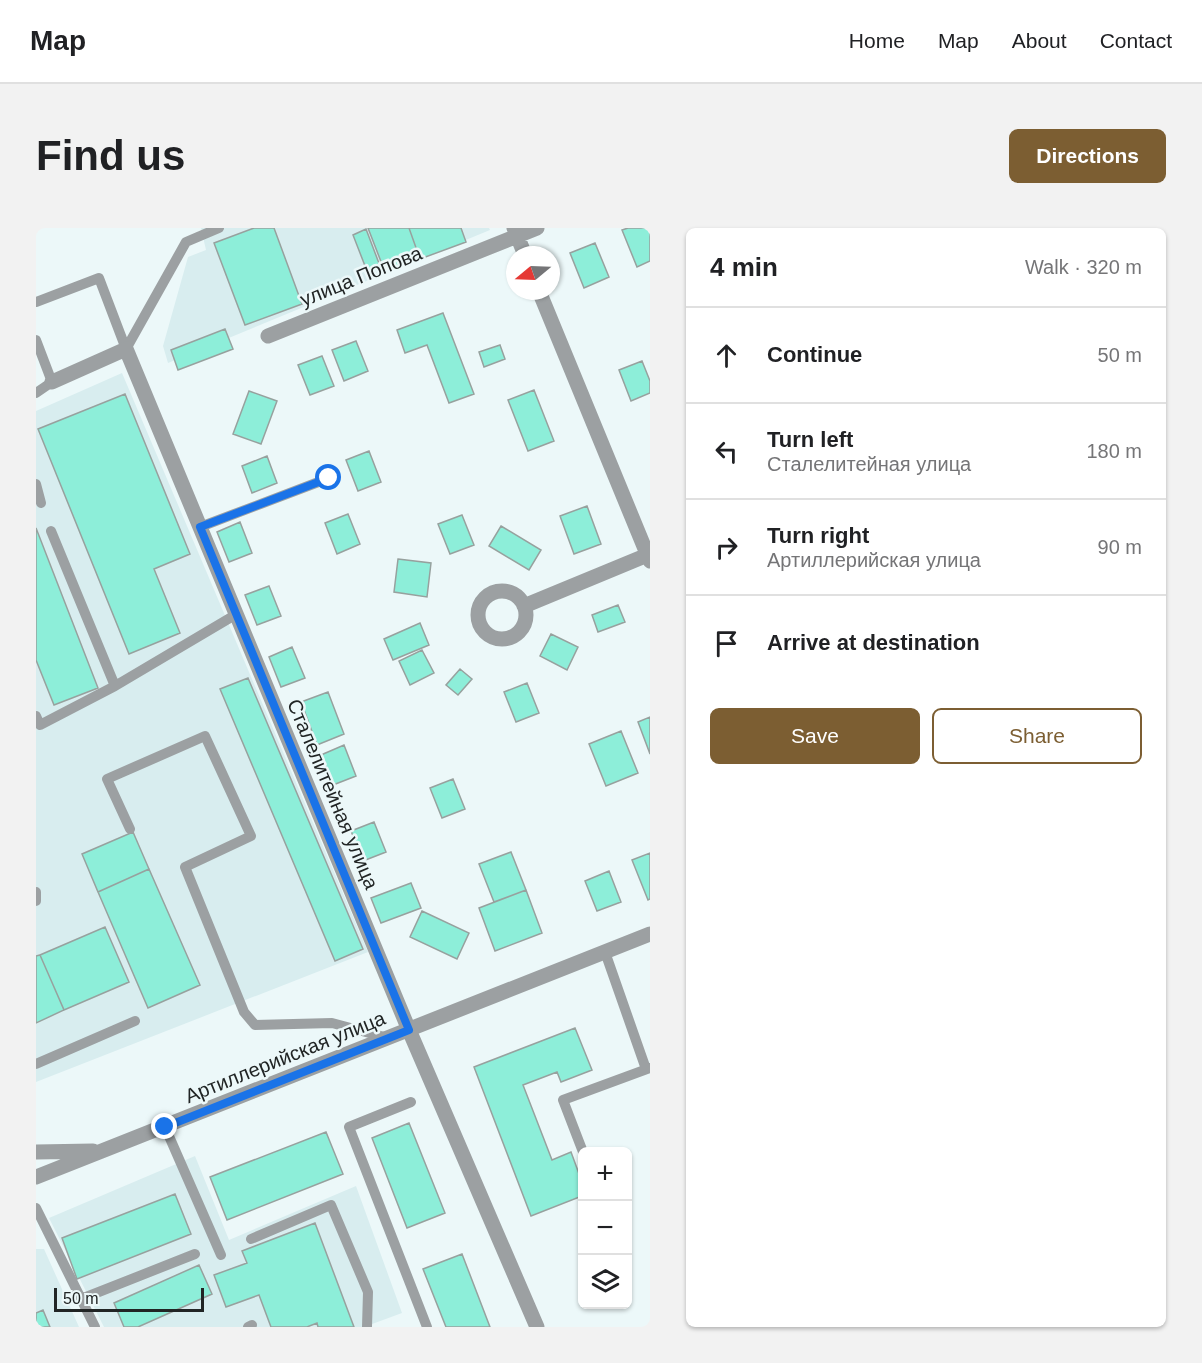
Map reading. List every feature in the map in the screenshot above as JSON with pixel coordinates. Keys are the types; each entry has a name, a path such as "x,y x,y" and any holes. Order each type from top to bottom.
{"street":[{"name":"улица Попова","path":"268,336 515,232 537,228"},
{"path":"515,232 521,246"},
{"path":"524,606 649,557 543,300"},
{"path":"52,382 126,349"},
{"name":"Сталелитейная улица","path":"126,349 409,1030 537,1327"},
{"name":"Артиллерийская улица","path":"36,1177 650,934"},
{"name":"Артиллерийская улица","path":"36,1152 102,1151"}],"lane":[{"path":"126,349 186,242 219,228"},
{"path":"36,302 99,278 126,349"},
{"path":"36,340 52,382 36,393"},
{"path":"200,527 329,478"},
{"path":"36,484 41,503"},
{"path":"51,531 115,686"},
{"path":"36,716 40,725 115,686 235,615"},
{"path":"130,829 107,779 206,736 251,836 185,867 244,1012 255,1025 332,1023 388,1039"},
{"path":"36,892 36,900"},
{"path":"581,1147 563,1100 648,1069 605,952"},
{"path":"36,1064 135,1021"},
{"path":"411,1102 349,1127 427,1327"},
{"path":"165,1127 221,1255"},
{"path":"251,1239 331,1205 368,1292 367,1327"},
{"path":"37,1214 95,1327"},
{"path":"81,1299 195,1254"}],"shaded area":[{"path":"201,228 489,228 490,230 168,363 163,346 188,257 206,250"},
{"path":"122,373 368,952 36,1082 36,411"},
{"path":"195,1156 229,1240 356,1186 402,1313 364,1327 104,1327 49,1218"},
{"path":"36,1249 44,1249 79,1327 36,1327"}],"building":[{"path":"254,228 274,228 302,304 245,325 214,243"},
{"path":"368,228 409,228 420,259 385,272"},
{"path":"409,228 461,228 466,242 420,259"},
{"path":"650,228 650,261 637,267 622,230"},
{"path":"366,229 380,266 367,271 353,235"},
{"path":"595,243 609,277 584,288 570,253"},
{"path":"443,313 474,394 449,403 427,345 405,353 397,330"},
{"path":"225,329 233,349 178,370 171,350"},
{"path":"356,341 368,371 344,381 332,350"},
{"path":"500,345 505,359 484,367 479,352"},
{"path":"322,356 334,386 310,395 298,365"},
{"path":"642,361 650,381 650,393 631,401 619,370"},
{"path":"534,390 554,441 528,451 508,400"},
{"path":"249,391 277,401 261,444 233,434"},
{"path":"125,394 190,554 154,569 180,633 129,654 38,429"},
{"path":"369,451 381,482 358,491 346,460"},
{"path":"267,456 277,483 252,493 242,466"},
{"path":"587,506 601,544 574,554 560,516"},
{"path":"348,514 360,544 337,554 325,523"},
{"path":"462,515 474,545 450,554 438,524"},
{"path":"240,522 252,553 229,562 217,532"},
{"path":"501,526 541,550 529,570 489,546"},
{"path":"36,528 98,688 54,705 36,660"},
{"path":"398,559 431,563 427,597 394,592"},
{"path":"269,586 281,616 257,625 245,595"},
{"path":"618,605 625,622 598,632 592,615"},
{"path":"420,623 429,645 393,660 384,639"},
{"path":"551,634 578,647 567,670 540,656"},
{"path":"292,647 305,678 281,687 269,657"},
{"path":"422,650 434,673 410,685 399,661"},
{"path":"460,669 472,679 458,695 446,685"},
{"path":"248,678 363,949 335,961 220,689"},
{"path":"527,683 539,713 516,722 504,692"},
{"path":"328,692 344,734 317,745 301,702"},
{"path":"650,717 650,754 638,722"},
{"path":"621,731 638,773 606,786 589,744"},
{"path":"344,745 356,776 333,785 321,755"},
{"path":"453,779 465,809 442,818 430,788"},
{"path":"374,822 386,852 363,861 351,831"},
{"path":"133,832 149,869 98,892 82,854"},
{"path":"511,852 526,890 494,902 479,864"},
{"path":"650,853 650,899 648,900 632,860"},
{"path":"149,869 200,985 148,1008 98,892"},
{"path":"609,871 621,902 597,911 585,881"},
{"path":"411,883 421,908 381,923 371,898"},
{"path":"526,890 542,933 495,951 479,908"},
{"path":"422,911 469,933 457,959 410,937"},
{"path":"105,927 129,982 64,1010 40,955"},
{"path":"40,955 64,1010 36,1023 36,956"},
{"path":"575,1028 592,1070 561,1082 557,1072 523,1085 552,1160 571,1152 578,1171 578,1198 531,1216 474,1067"},
{"path":"409,1123 445,1213 407,1228 372,1138"},
{"path":"326,1132 343,1174 227,1220 210,1177"},
{"path":"175,1194 191,1234 77,1279 62,1238"},
{"path":"315,1223 354,1327 318,1327 317,1323 307,1327 271,1327 259,1295 226,1307 214,1275 247,1263 242,1251"},
{"path":"462,1254 490,1327 446,1327 423,1269"},
{"path":"199,1265 212,1294 138,1327 124,1327 114,1303"},
{"path":"43,1310 50,1327 36,1327 36,1313"}],"route":[{"path":"165,1127 409,1030 200,527 329,478"}]}
